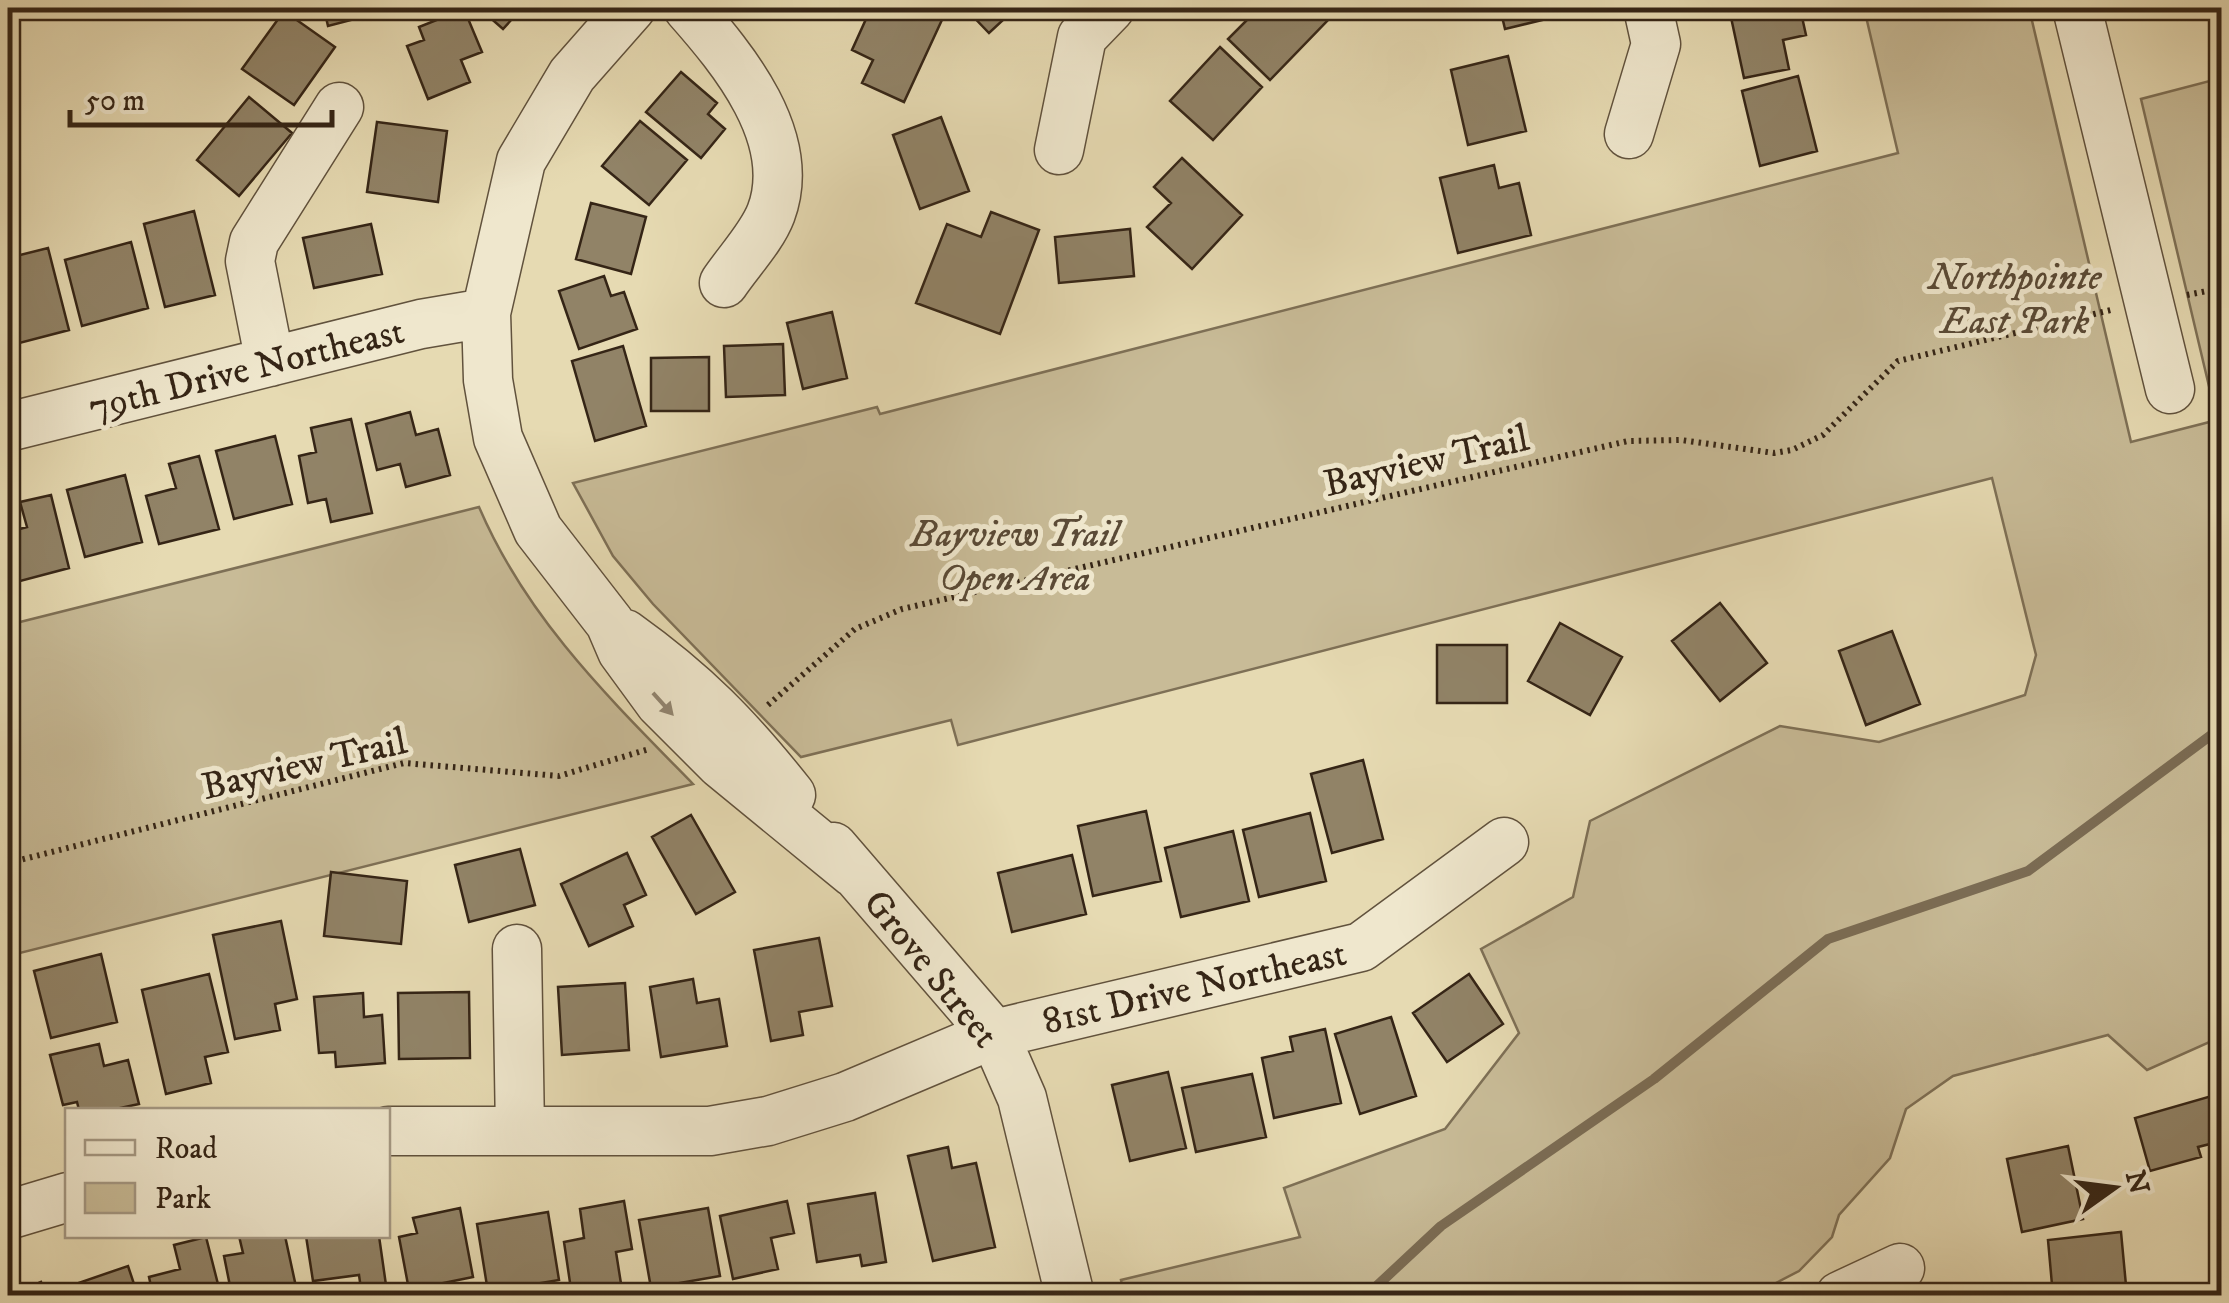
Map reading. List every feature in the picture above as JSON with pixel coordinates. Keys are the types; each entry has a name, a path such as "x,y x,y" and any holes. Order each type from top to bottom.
{"street":[{"name":"Grove Street","path":"632,8 572,75 521,162 486,313 488,380 498,438 538,530 610,623 688,678 740,731 854,872 994,1034 1022,1098 1070,1296"},
{"path":"688,8 738,66 760,106 775,168 771,212 724,283"},
{"path":"1060,150 1082,37 1110,8"},
{"path":"1629,134 1656,44 1648,8"},
{"path":"2077,8 2170,389"},
{"path":"270,362 250,261 254,242 339,107"},
{"name":"79th Drive Northeast","path":"8,427 421,324 486,313"},
{"name":"81st Drive Northeast","path":"390,1130 710,1131 768,1120 845,1098 994,1034 1361,947 1504,842"},
{"path":"517,949 520,1130"},
{"path":"10,1202 65,1197"},
{"path":"1840,1296 1900,1268"}],"path":[{"path":"2176,297 2222,288"},
{"name":"Bayview Trail","path":"754,718 855,630 902,610 1628,441 1681,440 1774,453 1792,450 1822,436 1898,361 2114,309"},
{"name":"Bayview Trail","path":"8,863 404,762 559,776 600,767 658,742"}],"green space":[{"path":"1864,8 2029,8 2131,442 2217,420 2141,99 2221,78 2221,1037 2147,1070 2108,1035 1953,1076 1906,1109 1890,1158 1839,1215 1832,1237 1799,1271 1753,1295 1124,1295 1121,1280 1300,1237 1284,1188 1445,1129 1519,1033 1481,949 1573,897 1590,821 1780,726 1879,742 2025,695 2036,655 1992,478 958,745 951,720 801,757 653,604 613,556 573,483 877,407 880,414 1898,153"},
{"path":"479,507 499,548 546,621 601,688 693,784 8,956 8,625"}],"building":[{"path":"318,8 376,8 378,13 328,26 324,9"},
{"path":"479,8 522,8 503,29"},
{"path":"871,8 947,9 904,102 862,83 873,60 852,50"},
{"path":"965,8 1016,8 989,33"},
{"path":"1236,8 1315,8 1328,20 1270,80 1228,39 1248,19"},
{"path":"1500,8 1574,8 1575,12 1505,29"},
{"path":"1729,8 1800,8 1806,35 1783,40 1789,69 1744,78"},
{"path":"464,9 482,52 461,60 470,82 428,99 407,46 424,40 419,27"},
{"path":"284,11 335,47 294,105 242,69"},
{"path":"1220,47 1262,87 1213,140 1170,101"},
{"path":"1508,56 1526,131 1468,145 1451,70"},
{"path":"681,72 717,103 708,114 725,129 701,158 646,112"},
{"path":"1798,76 1817,151 1760,166 1742,91"},
{"path":"249,97 292,133 239,196 197,160"},
{"path":"941,117 969,191 920,209 893,135"},
{"path":"640,121 687,160 649,205 602,166"},
{"path":"377,122 447,131 438,202 367,192"},
{"path":"1182,158 1242,215 1192,269 1147,227 1171,203 1154,187"},
{"path":"1494,165 1499,188 1519,183 1531,235 1458,253 1440,178"},
{"path":"591,203 646,217 631,274 576,259"},
{"path":"194,211 215,295 165,307 144,224"},
{"path":"991,212 1039,230 1000,334 916,303 947,224 981,237"},
{"path":"371,224 382,274 314,288 303,238"},
{"path":"1130,229 1134,276 1059,283 1055,237"},
{"path":"131,242 148,308 82,326 65,260"},
{"path":"48,248 69,330 8,346 8,258"},
{"path":"604,276 611,296 624,292 637,329 579,349 559,291"},
{"path":"832,312 847,378 803,389 787,323"},
{"path":"783,344 785,395 726,397 724,346"},
{"path":"623,346 646,426 595,441 572,361"},
{"path":"709,357 709,411 651,411 651,358"},
{"path":"410,412 416,435 438,429 450,475 406,487 400,464 377,470 366,424"},
{"path":"351,419 372,513 331,522 326,499 308,503 299,456 316,452 311,428"},
{"path":"275,436 292,504 234,519 216,451"},
{"path":"199,456 219,529 159,544 146,496 176,488 169,464"},
{"path":"125,475 142,542 85,557 67,490"},
{"path":"51,495 69,568 9,584 8,532 27,527 20,502"},
{"path":"1720,603 1767,663 1720,701 1672,641"},
{"path":"1560,623 1622,657 1590,715 1528,681"},
{"path":"1892,631 1920,704 1866,725 1839,651"},
{"path":"1437,645 1507,645 1507,703 1437,703"},
{"path":"1363,760 1383,839 1332,853 1311,774"},
{"path":"1146,811 1161,881 1093,896 1078,826"},
{"path":"1310,813 1326,881 1259,897 1243,830"},
{"path":"691,815 735,892 696,914 652,837"},
{"path":"1233,831 1249,901 1181,917 1165,848"},
{"path":"520,849 535,905 469,922 455,865"},
{"path":"627,853 646,895 624,905 633,926 589,946 561,884"},
{"path":"1072,855 1086,914 1012,932 998,873"},
{"path":"331,872 407,881 401,944 324,936"},
{"path":"281,921 297,999 275,1004 280,1030 235,1039 213,935"},
{"path":"819,938 832,1006 799,1012 803,1035 771,1041 754,950"},
{"path":"101,954 117,1022 51,1038 34,971"},
{"path":"209,974 228,1052 205,1057 211,1083 166,1094 142,990"},
{"path":"1469,974 1503,1024 1447,1062 1413,1013"},
{"path":"693,979 697,1003 719,999 727,1046 661,1057 650,987"},
{"path":"625,983 629,1050 562,1055 558,987"},
{"path":"469,992 470,1058 399,1059 398,993"},
{"path":"363,993 364,1017 382,1015 385,1063 336,1067 335,1052 319,1053 314,997"},
{"path":"1391,1017 1416,1096 1360,1114 1335,1034"},
{"path":"1325,1029 1341,1103 1274,1118 1262,1058 1293,1051 1290,1037"},
{"path":"99,1044 104,1066 128,1060 139,1104 120,1108 78,1108 77,1102 63,1105 50,1055"},
{"path":"1168,1072 1186,1148 1130,1161 1112,1085"},
{"path":"1252,1074 1266,1137 1196,1152 1182,1088"},
{"path":"2215,1095 2222,1141 2198,1147 2201,1157 2150,1171 2135,1118"},
{"path":"2068,1146 2083,1219 2022,1232 2007,1159"},
{"path":"948,1147 952,1168 976,1163 995,1247 933,1261 908,1156"},
{"path":"875,1193 886,1262 862,1266 860,1255 817,1262 808,1204"},
{"path":"624,1201 632,1249 616,1252 622,1290 572,1296 564,1242 584,1238 580,1209"},
{"path":"787,1201 794,1233 771,1238 778,1269 733,1279 720,1216"},
{"path":"460,1208 473,1277 409,1290 399,1237 417,1233 413,1218"},
{"path":"708,1208 720,1276 651,1288 639,1220"},
{"path":"548,1212 559,1280 488,1292 477,1224"},
{"path":"2121,1232 2127,1296 2053,1296 2048,1240"},
{"path":"206,1238 221,1296 153,1296 149,1277 180,1269 174,1245"},
{"path":"239,1238 285,1238 298,1296 232,1296 224,1256 243,1253"},
{"path":"306,1238 379,1238 386,1285 361,1289 359,1275 313,1281"},
{"path":"128,1266 138,1296 63,1296 61,1289"},
{"path":"41,1282 47,1296 9,1296"}],"waterway":[{"path":"1366,1296 1441,1226 1654,1079 1828,939 2028,871 2222,727"}],"park label":[{"name":"Northpointe East Park","path":"2015,298"},
{"name":"Bayview Trail Open Area","path":"1015,555"}]}
